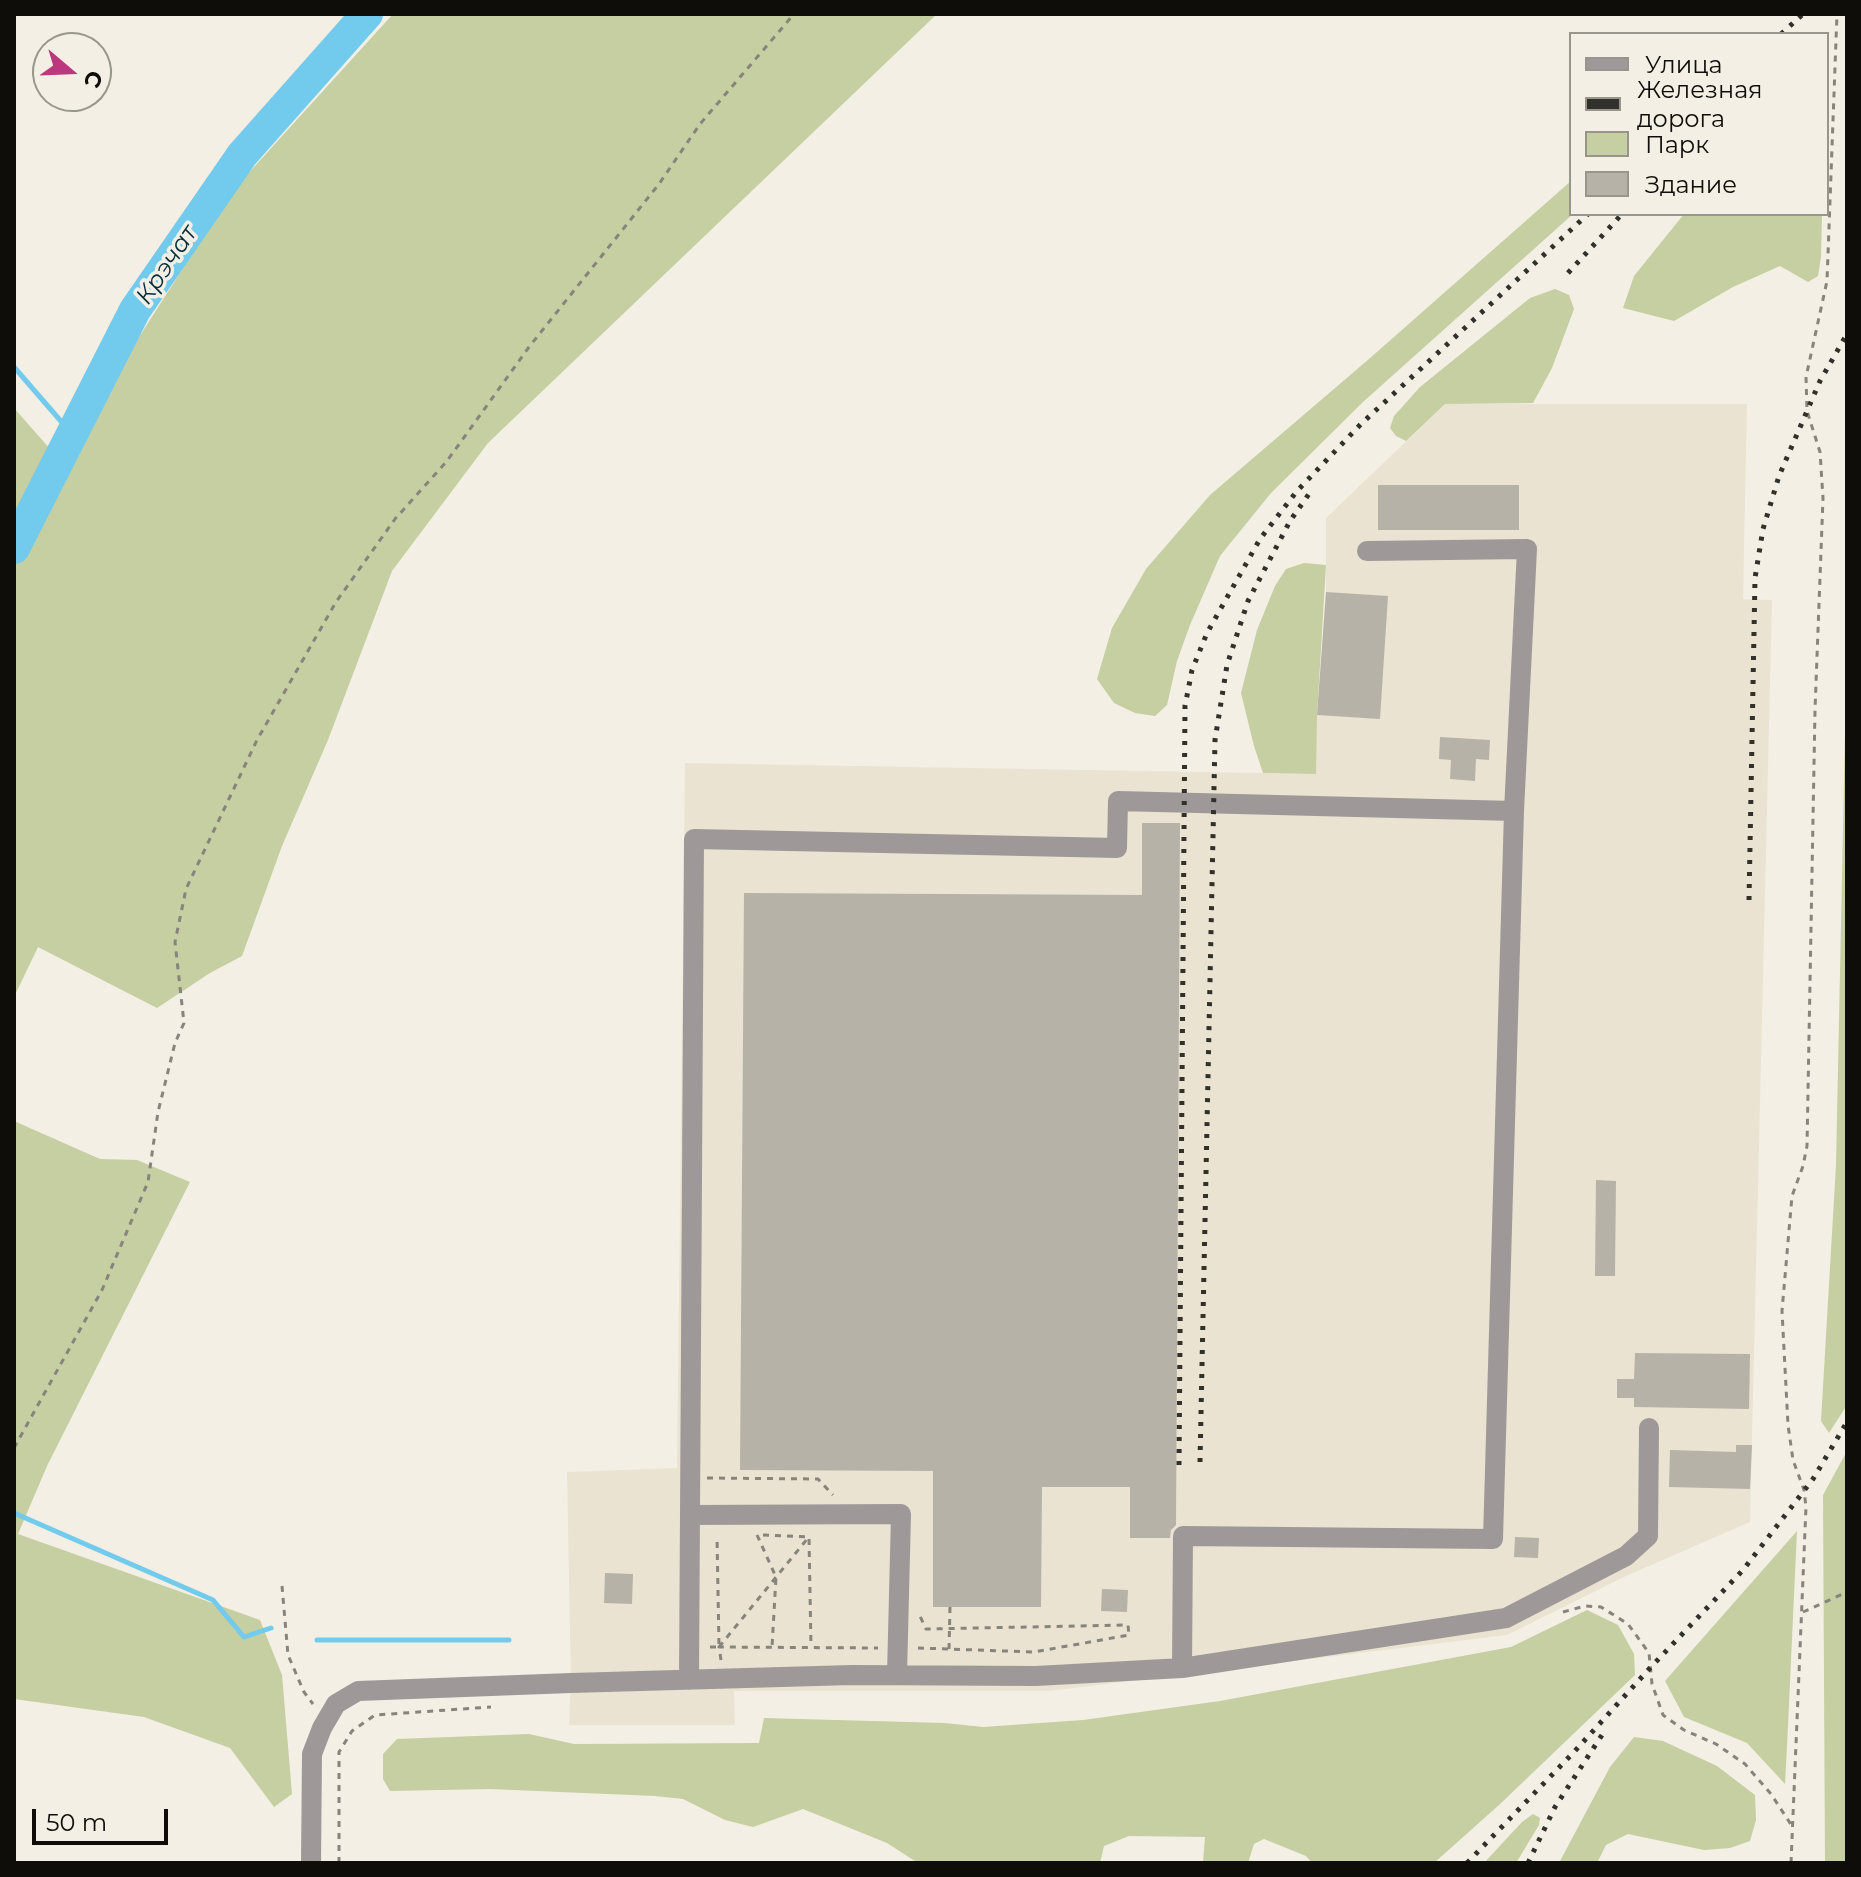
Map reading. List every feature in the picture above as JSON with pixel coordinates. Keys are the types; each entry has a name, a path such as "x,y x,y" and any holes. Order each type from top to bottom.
{"lane":[{"path":"1182,1668 1183,1536 1493,1539 1514,811 1527,549 1367,551"},
{"path":"689,1680 699,1515 694,839 1117,848 1118,801 1514,811"},
{"path":"311,1863 312,1754 336,1704 358,1691 897,1675 1036,1676 1182,1668 1506,1618 1626,1556 1648,1536 1649,1428"},
{"path":"699,1515 901,1514 897,1675"}],"path":[{"path":"14,1448 102,1290 148,1182 158,1112 175,1043 184,1023 175,942 186,889 257,740 336,602 395,519 447,461 529,347 659,184 700,124 794,14"},
{"path":"1791,1863 1806,1507 1804,1490 1793,1460 1788,1425 1782,1311 1792,1196 1807,1146 1815,710 1823,498 1820,452 1807,411 1806,377 1827,281 1837,14"},
{"path":"706,1478 818,1479 851,1514"},
{"path":"699,1515 717,1534 719,1647"},
{"path":"772,1647 776,1577 757,1535 809,1537"},
{"path":"719,1647 809,1537"},
{"path":"809,1537 811,1647"},
{"path":"282,1586 288,1655 304,1692 326,1722"},
{"path":"1803,1612 1847,1592"},
{"path":"1563,1612 1585,1606 1601,1607 1628,1624 1649,1653 1652,1684 1663,1715 1745,1764 1771,1794 1793,1828"},
{"path":"949,1649 950,1607"},
{"path":"690,1647 719,1647"}],"shaded area":[{"path":"1445,404 1747,404 1743,599 1772,600 1750,1522 1626,1576 1507,1635 1049,1691 734,1691 735,1725 569,1725 567,1472 677,1468 685,763 1315,774 1326,592 1326,518"}],"green space":[{"path":"393,14 937,14 488,443 392,571 328,740 282,846 242,956 157,1008 38,947 14,997 14,408 65,466 100,398 233,190"},
{"path":"1569,183 1571,216 1363,402 1271,493 1220,556 1177,661 1167,705 1155,716 1135,713 1114,703 1097,679 1112,628 1146,569 1210,495"},
{"path":"1682,216 1822,216 1818,276 1808,282 1780,266 1733,287 1674,321 1623,308 1634,276"},
{"path":"1555,289 1569,295 1574,309 1552,368 1533,403 1445,404 1406,441 1396,436 1390,428 1394,416 1420,387 1530,298"},
{"path":"1847,402 1847,636 1845,409"},
{"path":"1304,563 1326,565 1316,774 1263,773 1241,693 1257,630 1275,586 1286,569"},
{"path":"1847,636 1847,1405 1829,1433 1821,1421 1836,1165"},
{"path":"14,1121 100,1159 137,1160 190,1182 47,1466 18,1534 260,1620 282,1675 292,1794 274,1807 230,1748 144,1717 14,1699"},
{"path":"1847,1451 1847,1863 1825,1863 1823,1495"},
{"path":"1797,1531 1785,1784 1747,1743 1684,1717 1665,1681"},
{"path":"1587,1610 1618,1625 1634,1654 1635,1675 1434,1863 1312,1863 1306,1856 1264,1839 1254,1844 1248,1863 1203,1863 1205,1837 1129,1836 1104,1846 1100,1863 918,1863 887,1843 803,1809 753,1827 725,1820 683,1799 490,1789 390,1791 383,1779 383,1754 397,1739 529,1734 574,1744 759,1743 764,1718 983,1727 1083,1720 1220,1701 1511,1647"},
{"path":"1634,1737 1663,1741 1717,1766 1755,1795 1756,1820 1750,1841 1730,1848 1704,1850 1628,1834 1606,1845 1597,1863 1559,1863 1610,1767"},
{"path":"1533,1814 1540,1818 1539,1825 1516,1863 1484,1863 1522,1822"}],"building":[{"path":"1378,485 1519,485 1519,530 1378,530"},
{"path":"1326,592 1388,596 1380,719 1317,715"},
{"path":"1440,737 1490,740 1489,760 1476,759 1475,781 1450,779 1451,760 1439,759"},
{"path":"1142,823 1180,823 1176,1525 1171,1530 1170,1538 1130,1538 1130,1487 1042,1487 1041,1607 933,1607 933,1471 740,1470 744,893 1142,895"},
{"path":"1596,1180 1616,1181 1615,1276 1595,1276"},
{"path":"1635,1353 1750,1354 1749,1409 1634,1407 1634,1398 1617,1398 1617,1379 1634,1379"},
{"path":"1736,1445 1752,1445 1750,1489 1669,1487 1670,1450 1736,1452"},
{"path":"1515,1537 1539,1538 1538,1558 1514,1557"},
{"path":"605,1573 633,1574 632,1604 604,1603"},
{"path":"1102,1589 1128,1590 1127,1612 1101,1611"}],"waterway":[{"name":"Крэчат","path":"14,548 135,310 242,155 367,14"},
{"path":"14,367 72,434"},
{"path":"14,1513 213,1600 244,1637 271,1628"},
{"path":"317,1640 509,1640"}],"railway":[{"path":"1783,32 1803,14"},
{"path":"1179,1465 1185,706 1192,670 1207,633 1260,539 1297,491 1361,424 1586,216"},
{"path":"1568,273 1620,216"},
{"path":"1749,900 1755,578 1763,529 1779,476 1820,381 1847,334"},
{"path":"1200,1462 1215,740 1227,665 1248,601 1290,521 1311,491"},
{"path":"1467,1863 1743,1570 1813,1479 1847,1422"},
{"path":"1528,1863 1555,1807 1602,1735"}]}
